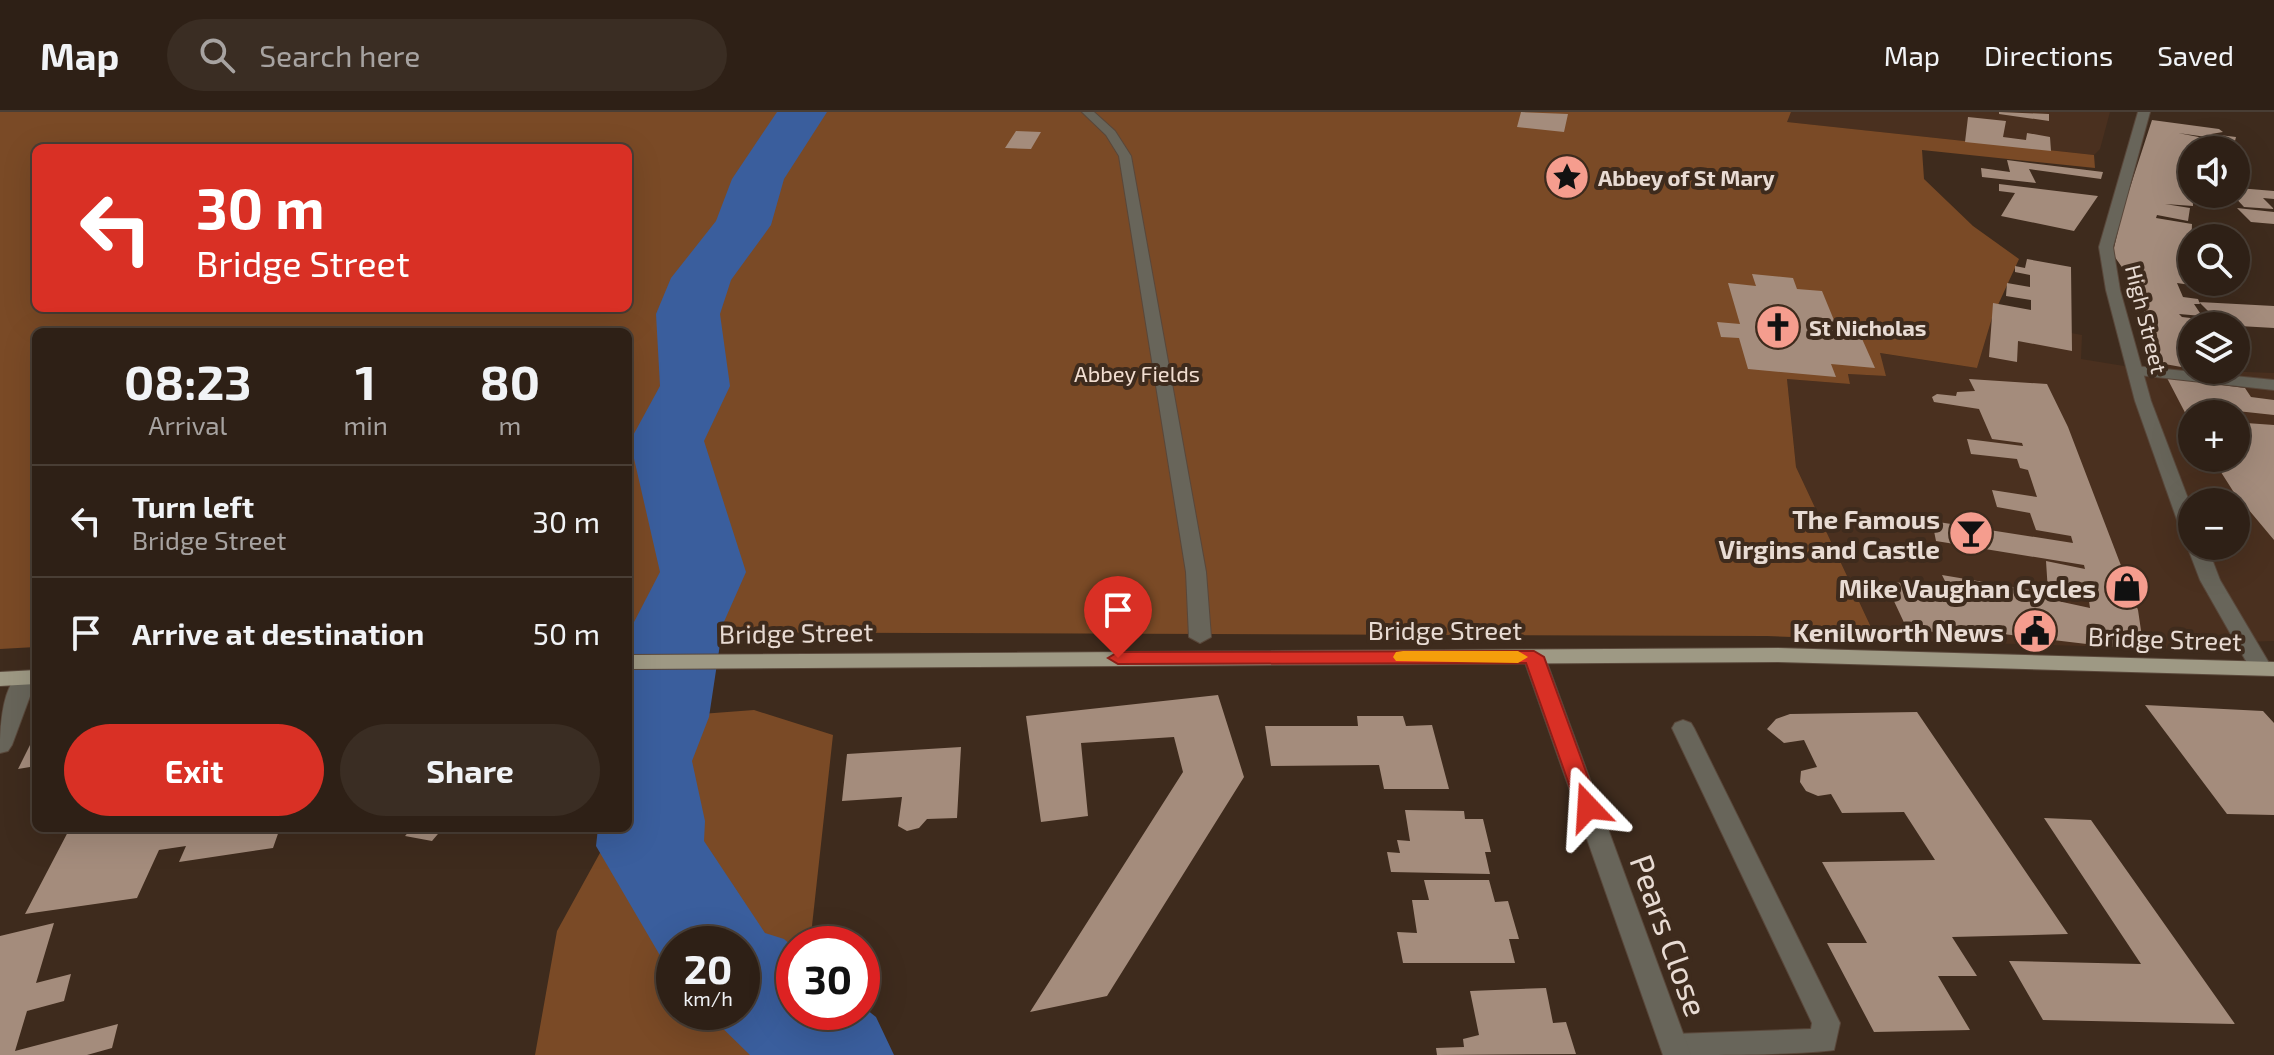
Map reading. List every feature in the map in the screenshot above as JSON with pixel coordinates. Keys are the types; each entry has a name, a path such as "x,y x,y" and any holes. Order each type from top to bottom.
{"main road":[{"name":"Bridge Street","path":"632,662 1778,655 2270,673"},
{"path":"0,679 31,678"}],"street":[{"path":"1088,112 1111,133 1125,156 1196,572 1200,637"},
{"name":"High Street","path":"2144,112 2106,247 2113,290 2135,371 2162,459 2178,499"},
{"path":"2135,371 2274,385"},
{"path":"2202,560 2210,580 2270,673"},
{"name":"Pears Close","path":"1534,657 1676,1050"},
{"path":"0,745 31,678"},
{"path":"1676,1050 1824,1041 1826,1023 1683,728"}],"shaded area":[{"path":"1791,112 2110,112 2100,149 2094,155 1786,122"},
{"path":"1992,318 2082,335 2081,359 2155,371 2160,362 2178,366 2178,384 2250,384 2250,372 2274,373 2274,641 2213,643 2183,649 1877,640 1796,467 1787,379 1850,384 1848,374 1886,376 1879,353 1977,368"}],"green space":[{"name":"Abbey Fields","path":"0,112 1791,112 1787,122 2094,155 2095,168 1922,150 1924,179 1973,226 2019,259 1992,318 1977,368 1880,353 1886,376 1848,374 1850,384 1787,379 1796,467 1877,640 1767,636 632,632 632,328 32,328 32,647 0,649"},
{"path":"754,710 833,735 812,926 776,926 776,1030 848,1030 860,1055 535,1055 557,931 606,842 607,832 632,832 632,714 661,717"}],"building":[{"path":"1521,112 1568,114 1564,132 1517,127"},
{"path":"1999,114 2049,114 2049,121"},
{"path":"1968,117 2006,121 2003,137 2026,140 2027,133 2050,137 2051,151 1965,142"},
{"path":"2152,120 2219,129 2223,132 2211,134 2228,136 2178,133 2193,136 2178,136 2178,205 2165,204 2190,208 2188,221 2157,215 2156,218 2192,224 2178,224 2178,296 2198,299 2200,304 2194,304 2199,312 2178,312 2178,366 2154,362 2155,334 2126,273 2110,250 2114,248 2123,209"},
{"path":"1016,131 1041,132 1031,149 1005,148"},
{"path":"2007,160 2103,172 2101,179 2029,169 2036,183 1982,177 1981,168 2010,172"},
{"path":"1999,184 2098,196 2074,231 2001,216 2015,193 1999,191"},
{"path":"2250,189 2274,191 2274,199 2263,198 2274,209 2250,207"},
{"path":"2237,208 2274,212 2274,224 2251,222"},
{"path":"2027,259 2071,267 2072,351 2018,341 2017,362 1989,357 1993,303 2031,310 2031,300 2006,296 2007,283 2030,287 2030,275 2015,272 2015,266 2025,268"},
{"name":"St Nicholas","path":"1752,274 1793,278 1797,289 1822,291 1838,330 1859,332 1875,368 1831,364 1836,377 1748,369 1739,338 1721,337 1717,322 1740,324 1728,283 1756,286"},
{"path":"2199,302 2274,306 2274,328 2250,327 2250,312 2209,312"},
{"path":"2167,378 2178,379 2178,384 2245,388 2251,397 2274,400 2274,415 2250,412 2250,400 2178,400"},
{"path":"1969,379 2047,384 2068,427 2138,610 2143,644 2137,650 2003,634 1908,631 1885,582 1947,585 1942,575 2043,592 2044,598 2090,608 2089,601 2048,592 2046,561 2085,569 2084,565 1936,541 1932,521 2073,543 2071,536 2036,530 2030,513 1997,507 1992,490 2037,497 2028,470 2020,468 2017,459 1971,454 1967,439 2023,446 2022,443 1992,439 1979,409 1934,402 1932,397 1937,394 1956,396 1957,392 1975,391"},
{"path":"2250,423 2274,425 2274,540 2250,511 2250,488 2231,488 2221,472 2250,472"},
{"path":"1218,695 1244,777 1107,996 1030,1012 1183,772 1174,737 1081,743 1088,816 1041,822 1026,716"},
{"path":"2145,705 2263,711 2274,723 2274,815 2227,814"},
{"path":"1917,712 2068,934 1952,937 1977,976 1938,976 1970,1030 1874,1032 1827,943 1867,943 1822,862 1935,860 1904,812 1842,813 1831,794 1818,796 1806,791 1800,782 1801,771 1817,767 1804,740 1784,743 1767,729 1776,719 1790,714"},
{"path":"1357,716 1403,716 1406,726 1432,725 1449,789 1384,789 1379,765 1271,766 1265,726 1358,726"},
{"path":"32,741 32,767 18,769"},
{"path":"961,747 957,818 927,819 919,828 907,831 898,826 902,797 842,801 847,754"},
{"path":"1405,810 1464,811 1465,819 1483,819 1491,852 1485,852 1490,874 1391,872 1387,852 1400,853 1397,840 1410,841"},
{"path":"2044,818 2091,820 2235,1024 2043,1020 2009,961 2141,964"},
{"path":"68,832 279,832 273,848 179,862 186,846 159,850 137,898 25,914"},
{"path":"408,832 440,832 432,841 405,836"},
{"path":"1424,880 1489,880 1495,902 1508,901 1519,939 1509,939 1515,963 1403,963 1397,932 1417,933 1412,900 1429,900"},
{"path":"54,923 36,983 71,974 64,1001 27,1011 15,1051 118,1024 112,1048 87,1055 0,1055 0,936"},
{"path":"1546,988 1553,1023 1566,1022 1576,1054 1437,1055 1436,1048 1464,1047 1463,1039 1479,1035 1470,991"}],"waterway":[{"path":"701,926 650,846 652,821 642,761 661,717 678,624 703,572 667,441 695,386 688,314 701,278 743,225 758,179 789,128 803,112"},
{"path":"760,989 832,1055"}],"slow traffic":[{"path":"1403,657 1518,657"}],"place":[{"name":"Abbey of St Mary","path":"1567,177"},
{"name":"St Nicholas","path":"1778,327"},
{"name":"The Famous Virgins and Castle","path":"1971,533"},
{"name":"Mike Vaughan Cycles","path":"2127,587"},
{"name":"Kenilworth News","path":"2035,631"}],"route":[{"path":"1118,658 1534,657 1588,807"}]}
